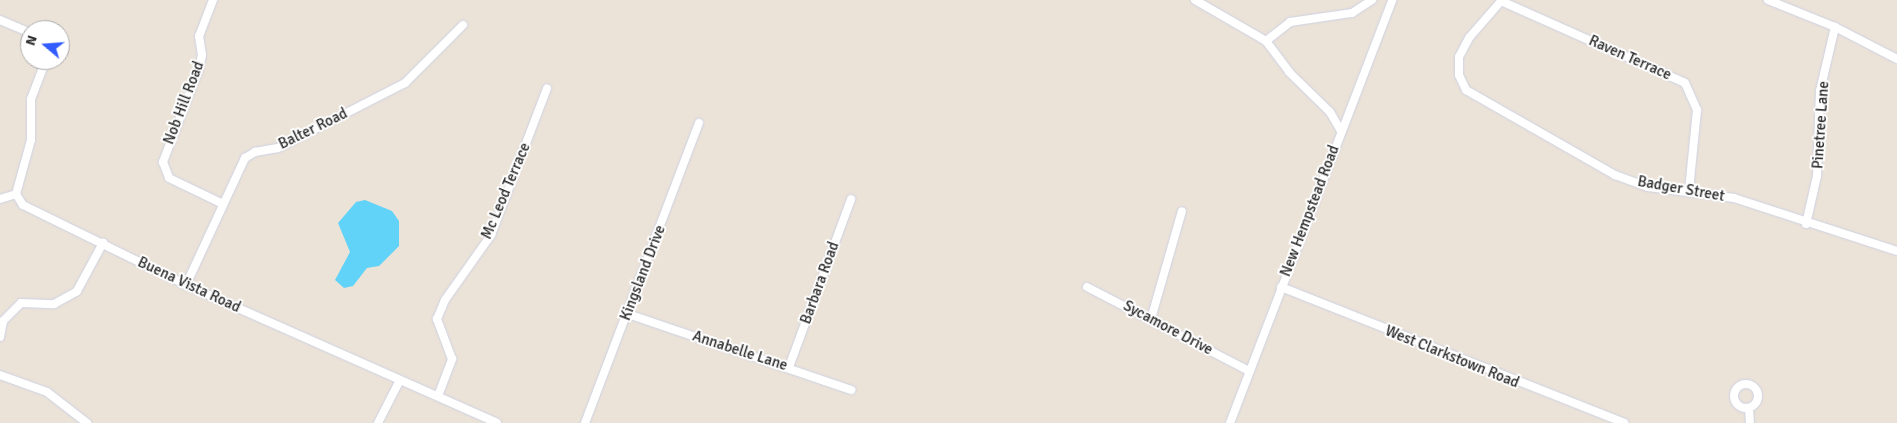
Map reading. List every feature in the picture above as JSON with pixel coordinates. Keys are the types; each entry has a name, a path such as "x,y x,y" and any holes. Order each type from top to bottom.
{"street":[{"name":"Nob Hill Road","path":"213,0 199,36 202,55 199,69 163,162 169,178 221,204"},
{"path":"1195,0 1266,41 1289,72 1330,112 1341,131"},
{"path":"1266,41 1290,22 1352,12 1372,0"},
{"name":"New Hempstead Road","path":"1230,423 1392,0"},
{"path":"1768,0 1835,27 1897,59"},
{"name":"Raven Terrace","path":"1502,1 1684,84 1697,110 1689,190"},
{"name":"Badger Street","path":"1502,1 1469,38 1459,57 1459,75 1466,90 1586,162 1615,176 1648,187 1689,190 1734,198 1806,224 1897,251"},
{"path":"0,20 20,29"},
{"name":"Balter Road","path":"186,285 221,204 245,158 255,152 278,148 406,83 462,25"},
{"name":"Pinetree Lane","path":"1806,224 1817,176 1820,91 1835,27"},
{"path":"0,199 16,194 31,140 31,99 42,70"},
{"name":"Mc Leod Terrace","path":"438,396 452,359 436,319 445,300 491,235 547,88"},
{"name":"Kingsland Drive","path":"585,423 699,123"},
{"name":"Buena Vista Road","path":"16,194 22,205 186,285 497,423"},
{"name":"Barbara Road","path":"789,367 851,199"},
{"path":"1151,319 1182,211"},
{"path":"0,337 4,321 20,303 54,304 77,291 103,243"},
{"name":"Sycamore Drive","path":"1087,286 1249,371"},
{"name":"West Clarkstown Road","path":"1281,287 1624,423"},
{"name":"Annabelle Lane","path":"628,314 789,367 851,390"},
{"path":"0,375 47,392 87,423"},
{"path":"378,423 400,380"},
{"path":"1750,409 1750,423"}],"water":[{"path":"365,200 392,211 399,221 399,246 379,266 367,268 353,286 344,288 335,280 350,252 338,223 356,202"}]}
